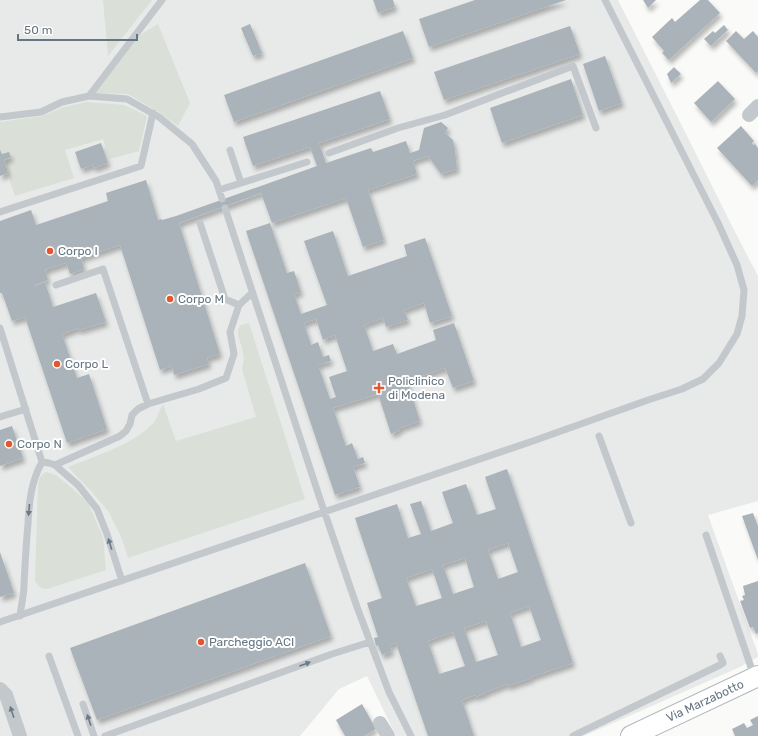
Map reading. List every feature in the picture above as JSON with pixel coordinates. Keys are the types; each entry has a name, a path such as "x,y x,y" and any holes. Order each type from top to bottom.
{"main road":[{"name":"Via Marzabotto","path":"631,736 756,677"}],"street":[{"path":"0,688 6,695 20,736"},
{"path":"380,723 388,736"}],"lane":[{"path":"89,96 162,0"},
{"path":"0,622 682,389 703,379 713,369 737,334 742,316 744,290 737,265 718,223 604,0"},
{"path":"328,153 398,128 445,115 573,66 596,128"},
{"path":"0,117 41,112 62,102 89,96 127,99 159,117 192,144 216,182 222,199"},
{"path":"0,212 141,166 153,113"},
{"path":"230,150 241,183"},
{"path":"219,190 307,162"},
{"path":"225,208 324,512 357,607 389,692 411,736"},
{"path":"200,223 225,299 239,305"},
{"path":"56,285 103,269 148,404"},
{"path":"54,465 120,436 126,431 130,424 132,415 138,409 148,404 199,389 226,378 234,354 230,332 239,305 252,293"},
{"path":"0,328 42,462 32,486 29,504 24,588 20,616"},
{"path":"0,418 26,410"},
{"path":"599,436 631,523"},
{"path":"42,462 54,465 78,485 97,509 107,534 122,581"},
{"path":"706,535 756,677"},
{"path":"105,736 332,654 370,642"},
{"path":"49,656 78,736"},
{"path":"573,736 720,665 723,663 720,656"},
{"path":"83,704 94,736"}],"shaded area":[{"name":"Policlinico di Modena","path":"0,0 618,0 758,276 758,501 708,515 758,657 740,667 584,736 396,736 367,676 339,689 300,736 0,736"},
{"path":"103,0 152,0 108,56"},
{"path":"158,24 190,103 178,126 160,113 128,94 95,93 137,37"},
{"path":"87,102 124,105 147,116 139,151 110,159 103,139 65,150 74,178 15,196 0,151 0,122 42,116 64,107"},
{"path":"249,323 305,499 128,558 122,539 109,512 68,467 127,443 138,436 155,421 163,404 176,441 256,417 242,369 244,359 238,335 238,329 241,325"},
{"path":"46,472 56,475 88,503 103,537 106,570 47,589 40,587 35,581 38,485 40,477"}],"building":[{"path":"373,0 393,0 395,7 378,13"},
{"path":"475,0 566,0 429,47 419,19"},
{"path":"643,0 656,0 648,8"},
{"path":"700,0 708,0 720,13 669,60 662,53 664,51 652,37 672,18 675,22"},
{"path":"250,24 262,53 253,56 241,28"},
{"path":"724,25 728,30 711,46 704,39 713,31 715,33"},
{"path":"570,26 580,54 444,100 434,72"},
{"path":"403,31 413,58 234,122 224,95"},
{"path":"736,31 744,39 753,31 758,37 758,71 756,73 726,41"},
{"path":"605,56 622,103 599,111 583,64"},
{"path":"674,67 681,74 671,83 667,74"},
{"path":"571,79 583,115 502,143 490,108"},
{"path":"718,81 735,99 711,122 694,103"},
{"path":"380,91 390,119 319,143 326,163 371,148 373,152 406,141 410,153 419,150 424,128 441,122 448,128 445,133 453,140 457,169 441,174 428,156 413,161 417,174 368,190 384,240 363,247 346,198 272,223 261,193 179,223 220,354 207,358 209,364 174,375 172,366 160,370 120,245 81,258 84,269 70,274 66,263 45,270 48,280 34,285 35,286 45,282 53,307 96,293 106,322 79,330 78,328 62,334 77,378 89,374 107,429 67,443 25,317 12,321 2,293 0,293 0,221 31,210 36,225 108,201 106,193 146,180 158,220 176,216 317,166 310,147 253,166 243,137"},
{"path":"741,126 754,141 752,143 753,145 755,144 758,148 758,180 752,186 717,148"},
{"path":"101,143 108,163 94,168 93,165 81,169 75,152"},
{"path":"0,150 2,154 9,152 11,157 4,160 8,173 0,176"},
{"path":"270,223 287,273 294,271 301,292 294,294 301,314 327,305 304,241 333,231 348,276 407,256 404,245 425,238 452,316 430,323 424,303 404,310 408,320 386,327 383,318 364,325 373,351 393,344 397,354 436,340 433,330 454,323 474,381 453,388 445,368 407,381 420,421 400,428 400,430 391,434 378,394 333,408 346,446 352,443 358,459 363,457 365,463 353,467 360,487 335,495 246,231","holes":["316,319 323,340 335,335 347,371 329,377 336,397 330,399 318,365 331,361 329,355 323,357 318,342 311,345 304,323"]},
{"name":"Corpo N","path":"12,426 23,458 0,466 0,430"},
{"path":"507,469 573,663 508,686 507,684 475,697 475,695 462,700 474,736 428,736 396,643 390,645 392,651 382,655 378,645 376,646 374,638 378,637 367,603 382,598 355,518 397,504 408,538 421,534 410,504 421,501 431,531 453,523 442,492 466,484 477,515 496,509 485,477","holes":["508,543 518,572 498,579 488,550","465,558 474,587 453,594 443,565","432,569 442,598 416,606 406,578","529,606 541,640 521,647 510,613","486,621 498,655 476,662 464,628","453,632 465,666 439,674 428,641"]},
{"path":"753,513 758,526 758,560 742,516"},
{"path":"0,552 14,593 0,597"},
{"name":"Parcheggio ACI","path":"305,563 331,636 97,720 70,648"},
{"path":"758,581 758,633 756,634 753,627 750,628 740,601 744,600 742,596 745,595 743,586"},
{"path":"362,704 376,729 364,736 345,736 336,720"},
{"path":"758,716 758,736 735,736 732,729 744,723 747,728 753,725 750,720"}],"place":[{"name":"Corpo I","path":"50,251"},
{"name":"Corpo M","path":"170,299"},
{"name":"Corpo L","path":"57,364"},
{"name":"Policlinico di Modena","path":"379,388"},
{"name":"Corpo N","path":"9,444"},
{"name":"Parcheggio ACI","path":"201,642"}]}
